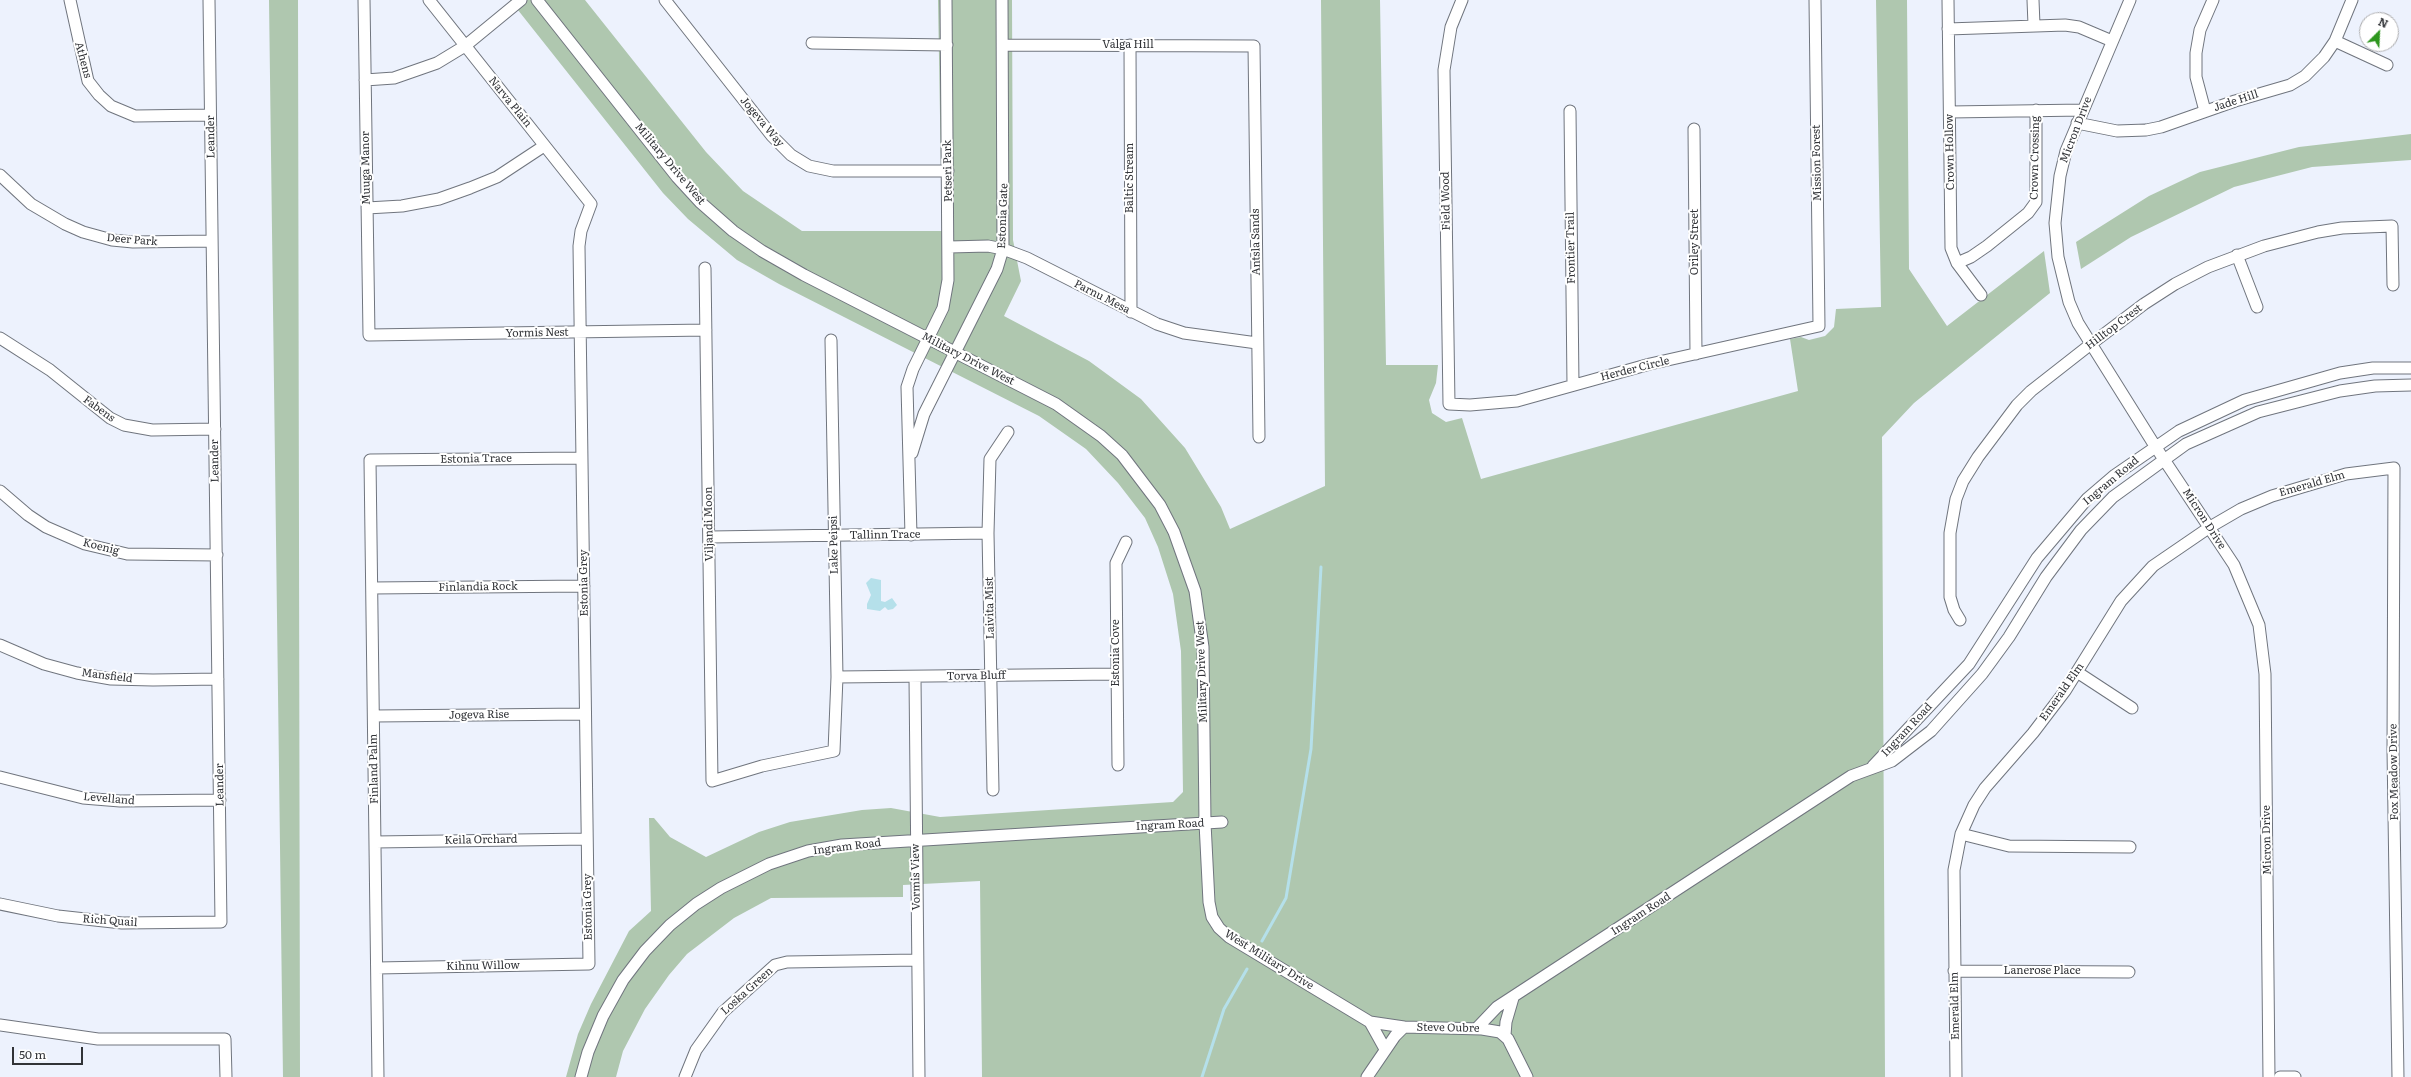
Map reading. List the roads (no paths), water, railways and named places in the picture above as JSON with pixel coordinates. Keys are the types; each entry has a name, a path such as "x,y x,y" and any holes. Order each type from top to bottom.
{"street":[{"name":"Athens","path":"70,0 88,81 110,106 135,116 210,116"},
{"name":"Leander","path":"209,0 221,922"},
{"name":"Muuga Manor","path":"364,0 369,335"},
{"name":"Narva Plain","path":"429,0 590,204"},
{"path":"365,80 394,78 415,72 443,60 465,46 521,0"},
{"name":"Military Drive West","path":"537,0 677,177 700,202 733,231 762,251 804,275 1056,404 1101,436 1122,455 1144,482 1174,532 1190,576 1200,619 1203,646 1205,823"},
{"name":"Jogeva Way","path":"665,0 772,136 791,155 809,166 833,171 948,171"},
{"name":"Petseri Park","path":"927,338 943,308 948,280 949,247 946,0"},
{"name":"Estonia Gate","path":"910,459 924,414 997,269 1003,249 1002,0"},
{"name":"Field Wood","path":"1450,404 1444,70 1451,28 1462,0"},
{"name":"Mission Forest","path":"1815,0 1819,326"},
{"name":"Crown Hollow","path":"1948,0 1951,248 1957,263 1981,295"},
{"path":"2033,0 2034,25"},
{"name":"Micron Drive","path":"2130,0 2082,110 2066,151 2060,176 2055,223 2058,257 2069,302 2078,323 2155,446 2210,527 2244,584 2260,625 2266,674 2269,1077"},
{"path":"2205,112 2196,77 2196,53 2200,30 2213,0"},
{"name":"Jade Hill","path":"2077,123 2102,129 2132,131 2160,127 2290,85 2305,76 2319,64 2334,42 2352,0"},
{"path":"1948,28 2034,25 2079,27 2112,41"},
{"path":"2334,42 2387,65"},
{"path":"812,43 946,45"},
{"name":"Valga Hill","path":"1003,45 1254,46"},
{"name":"Baltic Stream","path":"1130,45 1131,312"},
{"name":"Antsla Sands","path":"1254,46 1259,437"},
{"name":"Crown Crossing","path":"1957,263 1971,257 1987,246 2028,213 2036,202 2036,110"},
{"path":"1950,112 2082,110"},
{"name":"Frontier Trail","path":"1570,111 1573,385"},
{"name":"Oriley Street","path":"1694,129 1696,354"},
{"path":"367,208 402,206 439,199 497,177 544,146"},
{"name":"Deer Park","path":"0,175 31,204 65,224 83,232 112,240 133,242 212,241"},
{"name":"Estonia Grey","path":"589,964 579,246 581,231 590,204"},
{"name":"Hilltop Crest","path":"1960,620 1954,610 1950,597 1950,533 1956,499 1963,481 1978,457 2017,405 2031,391 2091,344 2175,284 2237,255 2264,246 2318,232 2364,226 2392,226 2393,286"},
{"name":"Parnu Mesa","path":"949,247 988,246 1003,249 1027,258 1157,324 1184,333 1257,343"},
{"path":"2237,255 2257,307"},
{"name":"Viljandi Moon","path":"705,268 710,537 712,781 762,766 834,751"},
{"name":"Herder Circle","path":"1450,404 1517,400 1605,375 1819,326"},
{"name":"Yormis Nest","path":"369,335 706,330"},
{"name":"Fabens","path":"0,338 50,370 110,418 124,425 152,430 215,429"},
{"name":"Estonia Gate","path":"911,535 907,387 927,338"},
{"name":"Lake Peipsi","path":"831,340 836,677 834,751"},
{"path":"2407,367 2407,385"},
{"name":"Ingram Road","path":"1872,767 1969,664 2037,558 2057,532 2087,499 2155,446 2206,417 2245,400 2340,373 2373,368 2407,367"},
{"name":"Ingram Road","path":"1477,1028 1497,1007 1513,998 1851,776 1872,767 1892,761 1931,730 1965,693 2000,650 2046,577 2082,530 2113,497 2164,459 2186,444 2258,412 2340,391 2407,385"},
{"name":"Laivita Mist","path":"992,790 992,676 988,533 990,459 1008,432"},
{"name":"Estonia Trace","path":"370,460 582,458"},
{"name":"Finland Palm","path":"370,460 378,1077"},
{"name":"Emerald Elm","path":"1956,1077 1954,870 1962,834 1974,805 1985,788 2033,733 2077,672 2133,587 2153,566 2210,527 2241,509 2272,496 2346,474 2394,468"},
{"name":"Fox Meadow Drive","path":"2394,468 2393,750 2398,1077"},
{"name":"Koenig","path":"0,491 28,515 46,527 85,544 127,554 217,555"},
{"name":"Tallinn Trace","path":"710,537 988,533"},
{"name":"Estonia Cove","path":"1118,765 1116,563 1126,542"},
{"name":"Finlandia Rock","path":"372,588 584,586"},
{"name":"Mansfield","path":"0,645 44,664 77,673 111,679 218,679"},
{"path":"2077,672 2132,708"},
{"name":"Torva Bluff","path":"836,677 915,678 1116,674"},
{"name":"Vormis View","path":"915,678 919,1077"},
{"path":"1952,683 1965,693"},
{"name":"Jogeva Rise","path":"374,716 585,714"},
{"name":"Levelland","path":"0,777 42,789 90,798 142,802 220,800"},
{"name":"Ingram Road","path":"581,1077 588,1052 603,1016 623,980 645,951 670,925 696,904 745,875 769,864 808,852 842,846 916,840 1222,822"},
{"name":"West Military Drive","path":"1205,823 1209,902 1212,916 1219,928 1229,937 1370,1022 1404,1027"},
{"path":"1962,834 2009,846 2130,847"},
{"name":"Keila Orchard","path":"375,842 587,839"},
{"name":"Rich Quail","path":"0,904 58,916 122,923 221,922"},
{"name":"Loska Green","path":"685,1077 696,1050 723,1012 775,966 787,962 917,960"},
{"name":"Kihnu Willow","path":"377,968 589,964"},
{"name":"Lanerose Place","path":"1954,971 2129,972"},
{"path":"1513,998 1506,1022 1505,1035 1527,1077"},
{"name":"West Military Drive","path":"1370,1022 1385,1049"},
{"path":"0,1025 98,1039 225,1039 226,1077"},
{"name":"Steve Oubre","path":"1366,1077 1385,1049 1404,1027 1492,1029 1505,1035"},
{"path":"2280,1077 2295,1077"}],"water":[{"path":"871,578 881,580 881,601 885,602 892,598 897,605 893,609 888,610 885,607 880,611 867,609 867,604 871,595 866,583"}],"waterway":[{"path":"1262,941 1286,898 1311,749 1321,567"},
{"path":"1202,1077 1224,1009 1247,969"}]}
